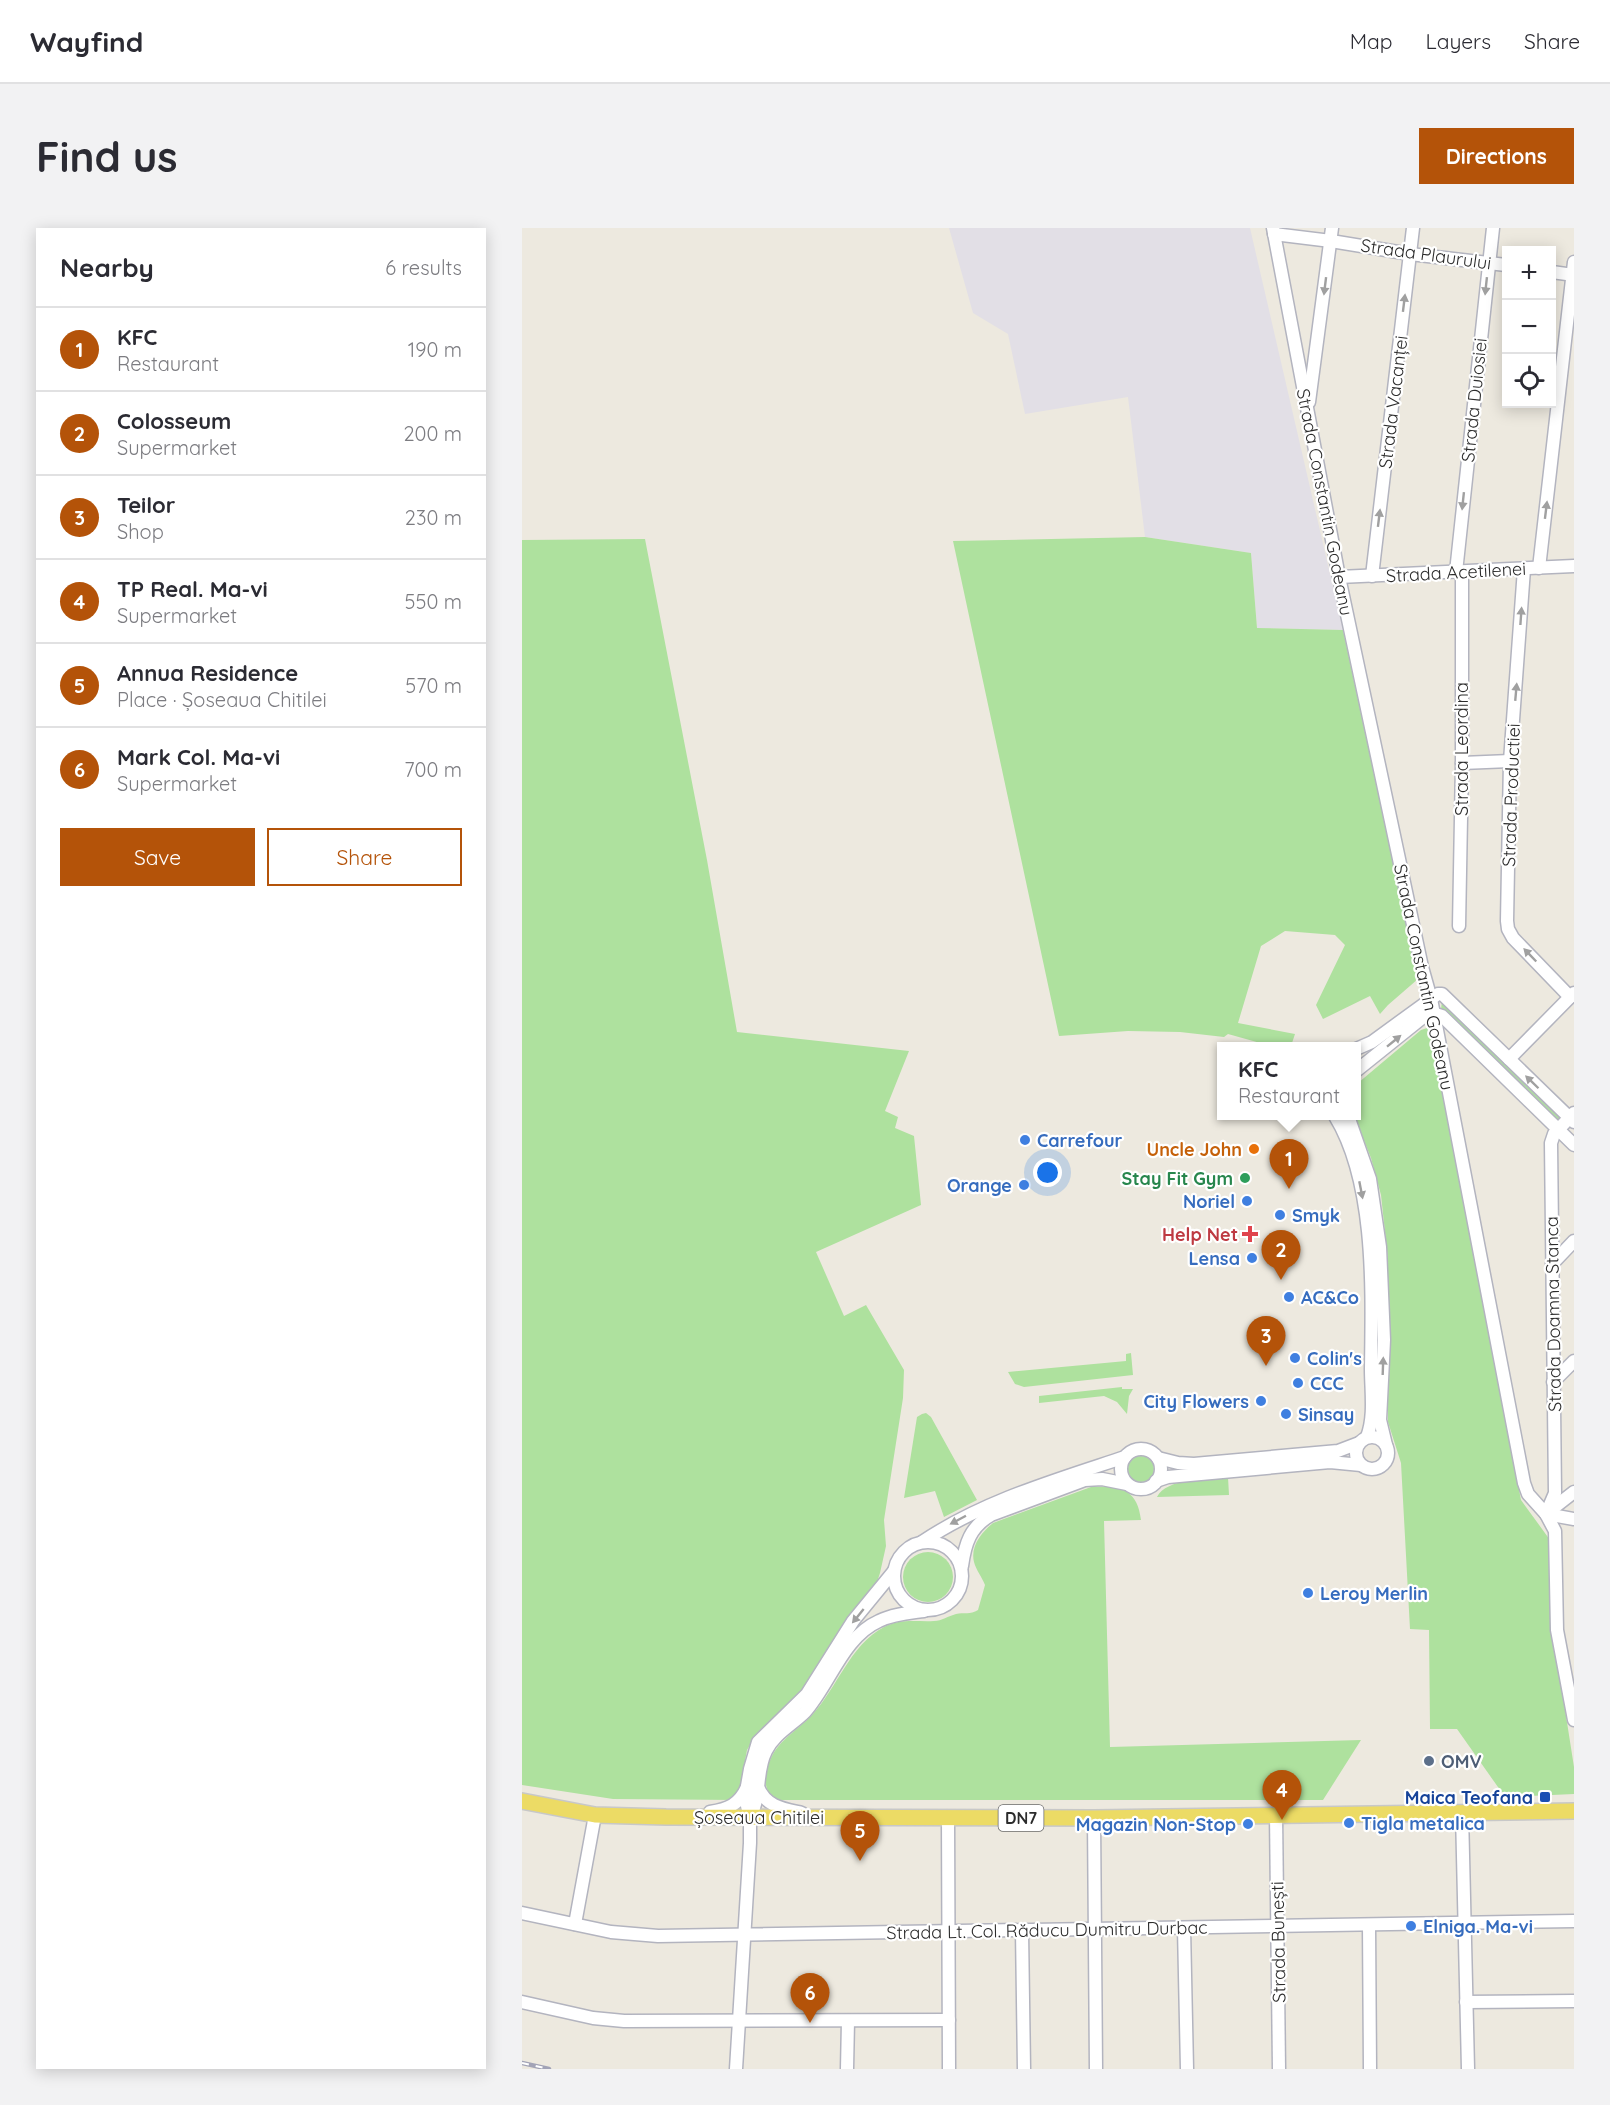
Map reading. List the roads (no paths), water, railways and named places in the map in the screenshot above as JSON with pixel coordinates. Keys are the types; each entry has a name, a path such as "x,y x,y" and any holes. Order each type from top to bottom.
{"main road":[{"name":"Șoseaua Chitilei","path":"522,1801 595,1815 679,1817 1094,1818 1574,1811"}],"street":[{"name":"Strada Vacanței","path":"1372,576 1413,228"},
{"name":"Strada Duiosiei","path":"1459,572 1493,228"},
{"name":"Strada Plaurului","path":"1273,231 1331,234 1410,254 1502,265"},
{"name":"Strada Constantin Godeanu","path":"1273,231 1339,578 1422,967 1431,999 1524,1483 1531,1498 1546,1514 1555,1531 1557,1630 1574,1720"},
{"path":"1307,413 1331,234"},
{"path":"1539,568 1573,270 1556,272"},
{"name":"Strada Acetilenei","path":"1339,578 1574,566"},
{"name":"Strada Productiei","path":"1524,569 1510,761 1508,929 1513,938 1572,995"},
{"name":"Strada Leordina","path":"1459,572 1462,763 1459,926"},
{"path":"1462,763 1510,761"},
{"path":"1361,1047 1372,1042 1438,994 1442,994 1572,1118"},
{"path":"1509,1059 1572,995"},
{"path":"1361,1067 1422,1018 1432,1013 1442,1016 1574,1145"},
{"name":"Strada Doamna Stanca","path":"1546,1514 1556,1493 1551,1143 1554,1134 1572,1118"},
{"path":"1337,1120 1346,1138 1358,1175 1369,1254 1373,1314 1372,1419 1356,1452 1361,1465"},
{"path":"679,1817 728,1809 753,1786 767,1749 774,1739 804,1713 861,1633 878,1621 892,1616 935,1610 955,1599 961,1589 964,1551 970,1534 991,1515 1085,1480 1102,1479 1128,1484 1135,1488 1145,1488 1168,1477 1330,1462 1361,1465 1372,1469 1382,1465 1388,1455 1380,1420 1384,1340 1380,1247 1370,1179 1349,1120"},
{"path":"1552,1264 1574,1241"},
{"path":"1553,1382 1574,1361"},
{"path":"924,1611 915,1608 900,1597 894,1580 897,1561 906,1550 950,1524 985,1507 1125,1457 1134,1451 1143,1450 1158,1458 1194,1464 1338,1451 1363,1440 1378,1438 1386,1445"},
{"path":"1125,1457 1121,1468 1128,1484"},
{"path":"1156,1481 1161,1470 1158,1458"},
{"path":"1546,1514 1574,1492"},
{"path":"1546,1514 1574,1519"},
{"path":"922,1542 942,1544 951,1550 962,1566"},
{"path":"736,2069 750,1817 756,1806 750,1769 758,1742 807,1694 853,1621 894,1571"},
{"path":"753,1786 773,1806 815,1817"},
{"path":"1462,1813 1468,2069"},
{"path":"575,1924 595,1815"},
{"name":"Strada Bunești","path":"1276,1815 1279,2069"},
{"path":"948,1818 949,2069"},
{"path":"1094,1818 1096,2069"},
{"name":"Strada Lt. Col. Răducu Dumitru Durbac","path":"522,1913 611,1932 642,1936 1574,1921"},
{"path":"1369,1925 1370,2069"},
{"path":"1184,1928 1187,2069"},
{"path":"1022,1931 1024,2069"},
{"path":"1466,2002 1574,2001"},
{"path":"522,2002 609,2020 739,2022 949,2020"},
{"path":"847,2069 848,2021"}],"railway":[{"path":"522,2063 549,2069"}],"place":[{"name":"Carrefour","path":"1025,1140"},
{"name":"Uncle John","path":"1254,1149"},
{"name":"Stay Fit Gym","path":"1245,1178"},
{"name":"Orange","path":"1024,1185"},
{"name":"KFC","path":"1289,1189"},
{"name":"Noriel","path":"1247,1201"},
{"name":"Smyk","path":"1280,1215"},
{"name":"Help Net","path":"1250,1234"},
{"name":"Lensa","path":"1252,1258"},
{"name":"Colosseum","path":"1281,1280"},
{"name":"AC&Co","path":"1289,1297"},
{"name":"Colin's","path":"1295,1358"},
{"name":"Teilor","path":"1266,1366"},
{"name":"CCC","path":"1298,1383"},
{"name":"City Flowers","path":"1261,1401"},
{"name":"Sinsay","path":"1286,1414"},
{"name":"Leroy Merlin","path":"1308,1593"},
{"name":"OMV","path":"1429,1761"},
{"name":"Maica Teofana","path":"1545,1797"},
{"name":"TP Real. Ma-vi","path":"1282,1820"},
{"name":"Tigla metalica","path":"1349,1823"},
{"name":"Magazin Non-Stop","path":"1248,1824"},
{"name":"Annua Residence","path":"860,1861"},
{"name":"Elniga. Ma-vi","path":"1411,1926"},
{"name":"Mark Col. Ma-vi","path":"810,2023"}]}
